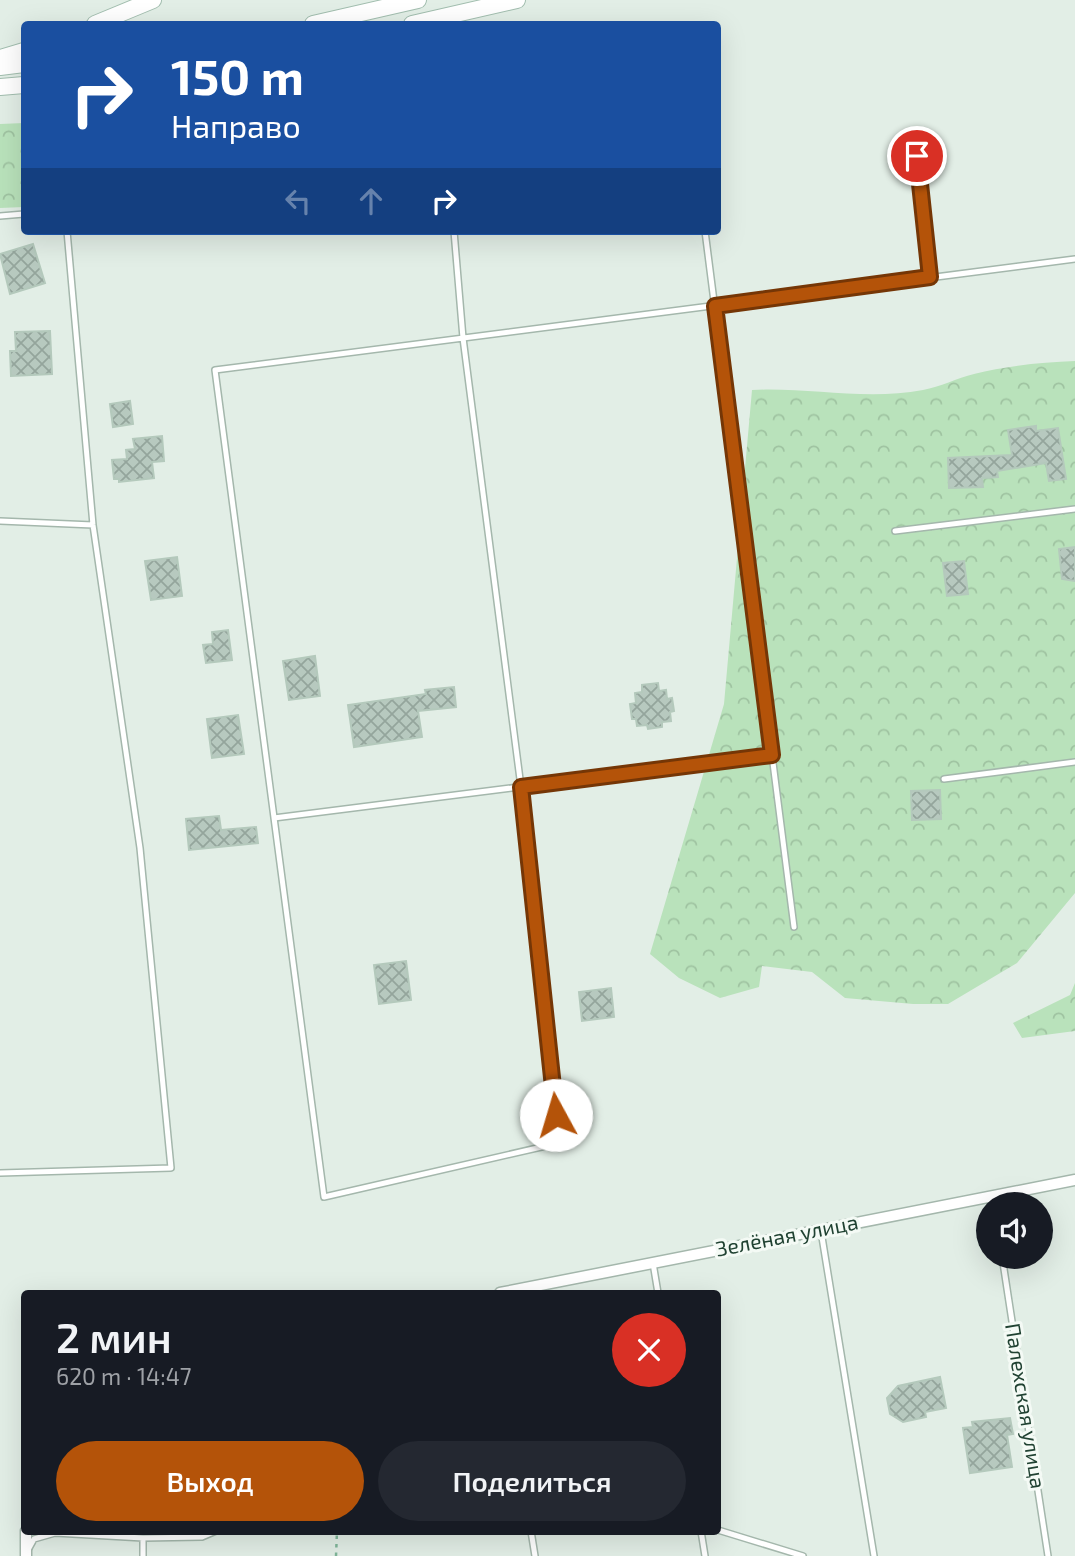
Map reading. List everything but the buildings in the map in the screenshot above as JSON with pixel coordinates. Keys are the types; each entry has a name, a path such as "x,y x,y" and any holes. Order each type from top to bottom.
{"main road":[{"path":"102,21 153,0"},
{"path":"326,21 418,0"},
{"path":"425,21 517,0"},
{"path":"0,58 21,52"},
{"path":"0,67 21,64"},
{"path":"0,87 21,85"}],"street":[{"name":"Зелёная улица","path":"1026,1192 1075,1180"},
{"name":"Зелёная улица","path":"514,1290 821,1230 976,1203"},
{"path":"26,1535 26,1555"}],"lane":[{"path":"914,131 930,277"},
{"path":"0,216 21,214"},
{"path":"0,1173 171,1168 139,848 93,525 67,235"},
{"path":"454,235 463,338 521,787 559,1143 324,1197 215,370 463,338 715,306 930,277 1075,259"},
{"path":"706,235 793,927"},
{"path":"895,531 1075,509"},
{"path":"0,522 93,525"},
{"path":"274,818 772,755"},
{"path":"944,779 1075,762"},
{"path":"821,1230 874,1556"},
{"path":"653,1263 658,1290"},
{"name":"Палехская улица","path":"1004,1269 1048,1556"},
{"path":"721,1531 803,1556"},
{"path":"26,1555 34,1539 48,1535"},
{"path":"90,1535 143,1538 207,1535"},
{"path":"532,1535 535,1556"},
{"path":"702,1535 705,1556"},
{"path":"143,1538 143,1556"}],"path":[{"path":"336,1556 337,1535"}],"green space":[{"path":"21,123 21,207 0,208 0,124"},
{"path":"1075,361 1075,893 1017,963 948,1004 845,998 812,972 762,966 759,987 720,998 679,978 650,954 724,704 752,390 902,393 929,389 999,369"},
{"path":"1075,983 1075,1031 1022,1038 1013,1023 1070,995"}],"route":[{"path":"556,1115 521,787 772,755 715,306 930,277 917,156"}]}
